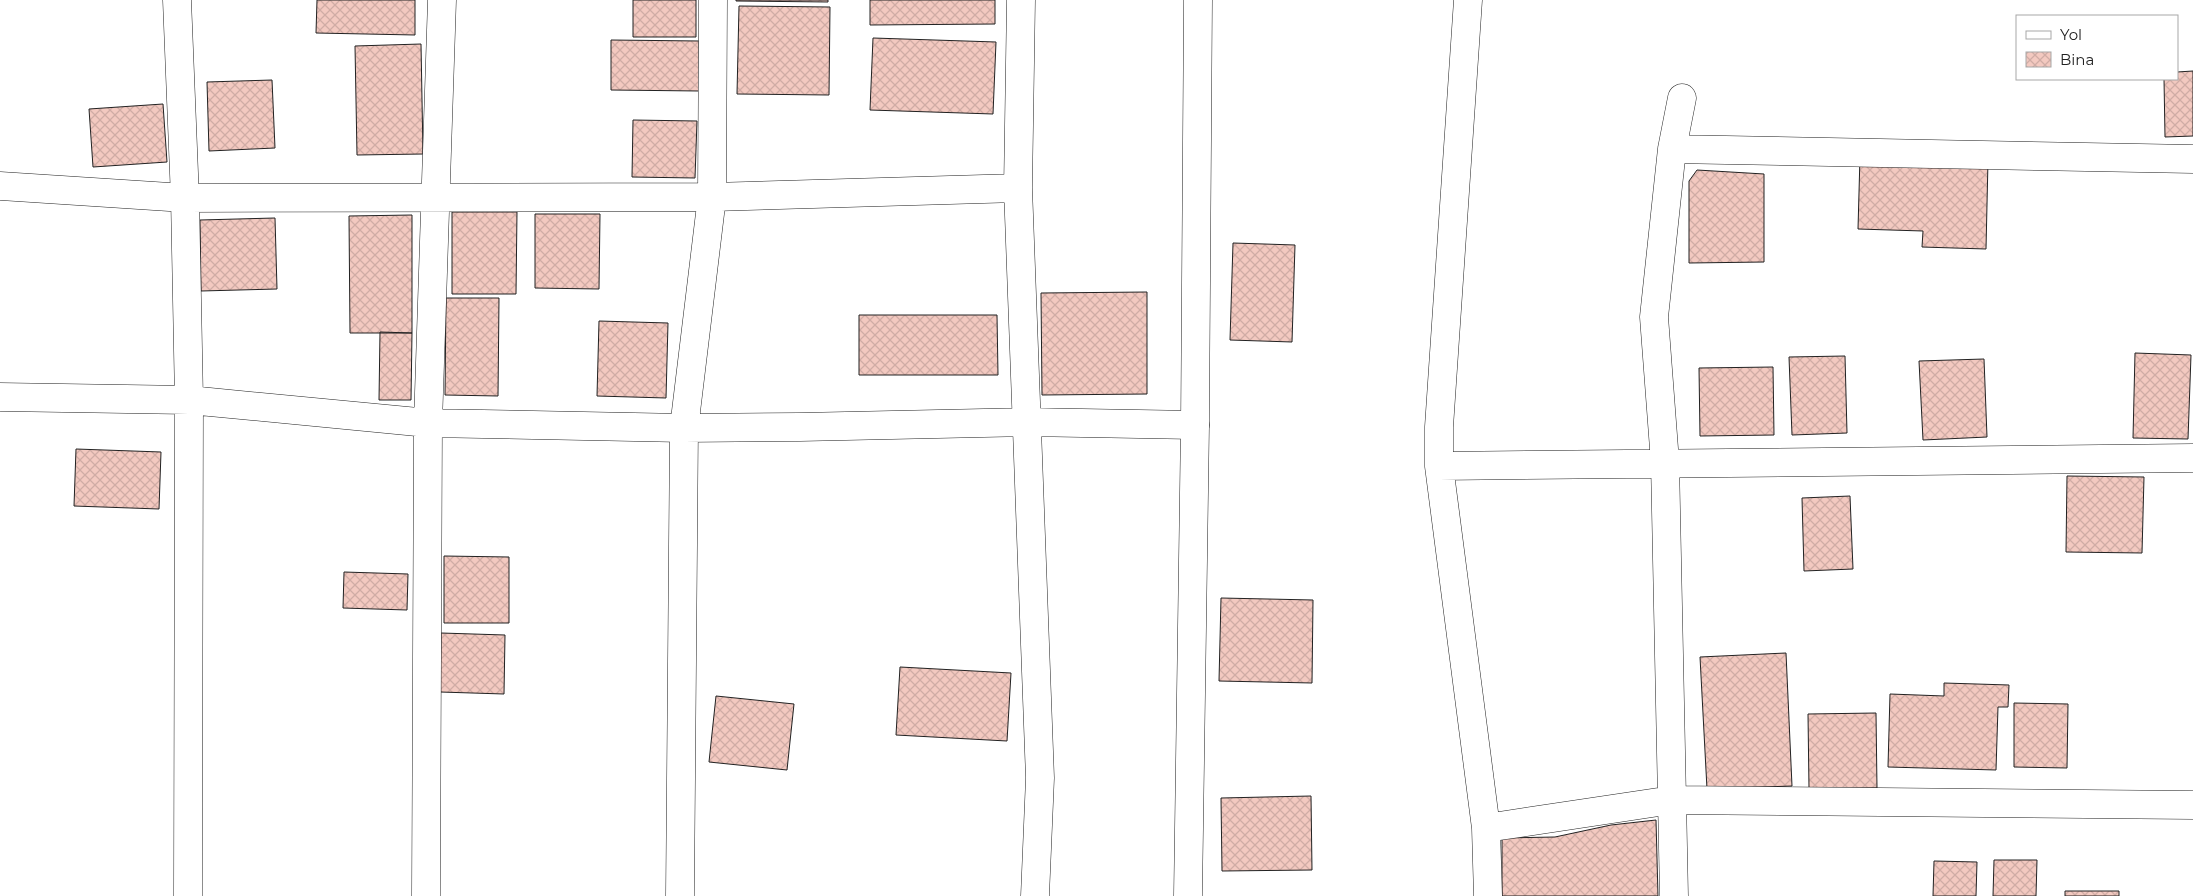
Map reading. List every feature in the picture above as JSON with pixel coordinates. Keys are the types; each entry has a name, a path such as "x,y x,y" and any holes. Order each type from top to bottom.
{"street":[{"path":"177,0 185,198 189,400 188,896"},
{"path":"426,896 428,423 442,0"},
{"path":"680,896 684,428 712,197 713,0"},
{"path":"1021,0 1018,188 1040,778 1035,896"},
{"path":"1188,896 1195,425 1198,0"},
{"path":"1468,0 1439,427 1439,466 1486,828 1488,896"},
{"path":"1674,896 1665,462 1654,317 1672,149 1682,98"},
{"path":"1672,149 2193,159"},
{"path":"0,186 185,198 712,197 1018,188"},
{"path":"0,397 189,400 428,423 684,428 1026,422 1195,425"},
{"path":"1439,466 1665,462 2193,458"},
{"path":"1486,828 1672,800 2193,805"}],"building":[{"path":"317,0 415,0 415,35 316,33"},
{"path":"633,0 696,0 696,37 633,37"},
{"path":"828,0 828,2 736,1"},
{"path":"870,0 995,0 995,24 870,25"},
{"path":"739,6 830,7 829,95 737,94"},
{"path":"873,38 996,42 993,114 870,110"},
{"path":"611,40 699,41 699,91 611,90"},
{"path":"421,44 423,154 357,155 355,46"},
{"path":"2193,71 2193,136 2165,137 2164,80 2178,80 2178,72"},
{"path":"272,80 275,148 209,151 207,82"},
{"path":"163,104 167,162 93,167 89,109"},
{"path":"633,120 697,121 695,178 632,177"},
{"path":"1860,156 1988,160 1986,249 1922,247 1923,231 1858,229"},
{"path":"1697,170 1764,174 1764,262 1689,263 1689,181"},
{"path":"452,212 517,212 516,294 452,294"},
{"path":"535,214 600,214 599,289 535,288"},
{"path":"412,215 412,333 350,333 349,216"},
{"path":"275,218 277,289 201,291 200,220"},
{"path":"1233,243 1295,245 1292,342 1230,340"},
{"path":"1147,292 1147,394 1042,395 1041,293"},
{"path":"446,298 499,298 498,396 445,395"},
{"path":"859,315 997,315 998,375 859,375"},
{"path":"599,321 668,323 666,398 597,396"},
{"path":"380,332 412,333 411,400 379,400"},
{"path":"2135,353 2191,355 2188,439 2133,438"},
{"path":"1845,356 1847,433 1792,435 1789,357"},
{"path":"1984,359 1987,437 1923,440 1919,361"},
{"path":"1773,367 1774,435 1700,436 1699,368"},
{"path":"76,449 161,452 159,509 74,506"},
{"path":"2067,476 2144,477 2142,553 2066,552"},
{"path":"1850,496 1853,569 1804,571 1802,498"},
{"path":"444,556 509,557 509,623 444,623"},
{"path":"344,572 408,574 407,610 343,608"},
{"path":"1221,598 1313,600 1312,683 1219,681"},
{"path":"441,633 505,635 504,694 440,692"},
{"path":"1786,653 1792,786 1707,789 1700,657"},
{"path":"900,667 1011,673 1007,741 896,735"},
{"path":"1944,683 2009,685 2008,707 1998,707 1996,770 1888,767 1890,694 1944,696"},
{"path":"716,696 794,704 787,770 709,762"},
{"path":"2014,703 2068,704 2067,768 2014,767"},
{"path":"1876,713 1877,788 1809,789 1808,714"},
{"path":"1311,796 1312,870 1222,871 1221,798"},
{"path":"1656,820 1658,896 1502,896 1502,838 1555,837 1611,825"},
{"path":"1994,860 2037,860 2036,896 1993,896"},
{"path":"1934,861 1977,862 1976,896 1933,896"},
{"path":"2065,891 2119,891 2119,896 2065,896"}]}
